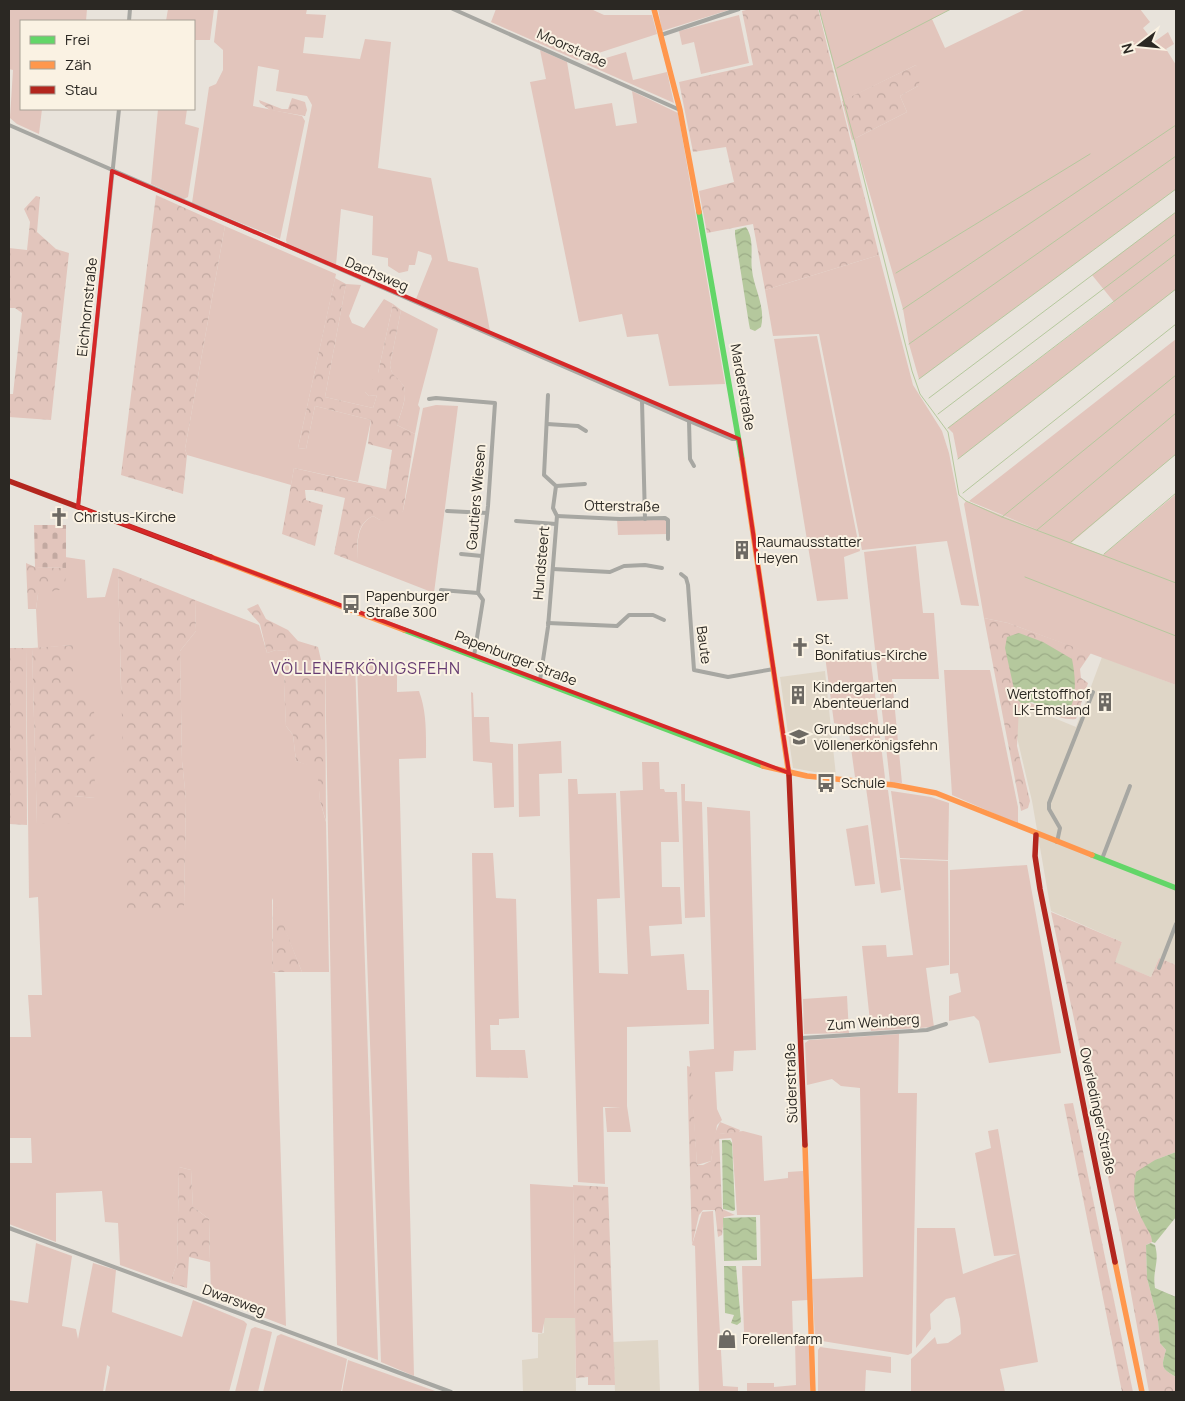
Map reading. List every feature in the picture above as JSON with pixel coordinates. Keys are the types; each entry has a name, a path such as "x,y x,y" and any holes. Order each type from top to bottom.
{"street":[{"name":"Moorstraße","path":"454,9 680,110"},
{"name":"Marderstraße","path":"654,9 680,110 739,439 789,774"},
{"path":"661,35 740,9"},
{"name":"Eichhornstraße","path":"78,507 119,110"},
{"name":"Dachsweg","path":"9,125 689,421 732,439 739,439"},
{"path":"548,395 544,475 556,486 585,484"},
{"name":"Gautiers Wiesen","path":"429,400 436,398 495,403 487,513 478,593 483,600 474,656"},
{"path":"642,400 645,519"},
{"path":"689,421 690,459 694,466"},
{"path":"547,424 578,426 586,431"},
{"name":"Papenburger Straße","path":"9,481 540,680 722,751 789,774 907,787 936,793 1036,835 1176,888"},
{"name":"Hundsteert","path":"540,680 548,623 550,576 553,569 557,516 554,508 556,486"},
{"path":"447,511 487,513"},
{"name":"Otterstraße","path":"557,516 667,518 668,539"},
{"path":"516,521 556,524"},
{"path":"461,554 482,556"},
{"path":"553,569 610,572 624,566 645,565 662,568"},
{"name":"Baute","path":"681,574 686,578 688,585 694,670 728,677 774,669"},
{"path":"441,590 478,593"},
{"path":"548,623 617,626 628,615 654,615 664,620"},
{"path":"1057,842 1060,828 1049,809 1049,803 1093,692"},
{"name":"Süderstraße","path":"789,774 802,1038 813,1392"},
{"path":"1102,859 1130,786"},
{"name":"Overledinger Straße","path":"1036,835 1037,866 1046,921 1142,1392"},
{"path":"1159,968 1176,924"},
{"name":"Zum Weinberg","path":"802,1038 927,1030 946,1024"},
{"name":"Dwarsweg","path":"9,1228 451,1392"}],"highlighted area":[{"path":"112,171 531,351 739,439 789,773 78,507"}],"shaded area":[{"path":"1102,657 1176,685 1176,965 1159,958 1151,977 1114,962 1122,942 1051,911 1032,801 1008,699 1076,727"},
{"path":"825,671 836,776 793,768 780,677"},
{"path":"544,1318 575,1318 576,1392 523,1392 522,1360 538,1358 538,1334 544,1333"},
{"path":"658,1340 660,1392 615,1392 613,1342"}],"green space":[{"path":"9,9 87,9 86,20 20,20 20,110 42,110 39,134 17,124 10,118 13,70 9,69"},
{"path":"168,9 214,9 210,40 195,40 195,20 166,20"},
{"path":"218,9 307,9 306,14 326,15 323,38 305,37 303,53 360,59 365,39 391,42 378,168 431,178 448,261 478,268 490,331 416,299 432,259 431,255 418,251 415,265 409,265 408,271 399,273 388,266 388,258 372,255 373,216 341,209 336,265 287,244 286,240 312,105 307,96 276,91 279,70 258,66 253,106 302,116 305,121 280,239 192,203 209,87 216,84 223,70 223,50 214,42"},
{"path":"496,9 591,9 604,15 652,15 657,34 577,60 491,22"},
{"path":"658,9 732,9 662,31"},
{"path":"750,9 818,9 879,255 765,290 753,224 707,233 699,191 734,182 726,147 693,152 679,82 753,65 742,11"},
{"path":"819,9 951,9 932,19 945,48 1026,9 1140,9 1150,22 1143,28 1154,42 1168,32 1174,44 1166,49 1176,65 1176,189 919,379 909,344 903,309 854,139 907,112 900,96 918,86 916,65 843,101"},
{"path":"739,15 749,63 701,74 694,42 682,45 679,31"},
{"path":"540,50 567,62 575,109 612,103 616,126 637,123 632,91 678,113 725,384 669,386 658,334 627,337 622,314 579,322 530,82 546,79"},
{"path":"626,52 633,80 667,72 674,103 586,64"},
{"path":"916,65 921,77 918,86 900,96 907,112 852,140 842,101"},
{"path":"292,98 305,102 307,110 305,116 270,110 260,103 259,100 282,109 288,109"},
{"path":"158,110 187,110 185,124 199,128 188,197 184,199 151,184"},
{"path":"156,195 225,226 185,449 187,455 183,494 121,475"},
{"path":"36,196 40,197 37,232 56,249 69,253 51,420 9,417 9,394 13,394 22,313 15,308 9,308 9,248 27,250 30,222 24,209"},
{"path":"1176,212 1176,289 958,459 953,433 948,428 1114,302 1092,275"},
{"path":"225,226 336,274 298,448 306,449 315,406 371,420 358,482 294,468 291,485 187,455 185,449"},
{"path":"879,255 913,385 942,431 949,453 979,606 961,605 947,541 862,550 819,334 773,336 765,290"},
{"path":"335,278 346,284 325,397 373,408 377,395 369,396 365,392 365,385 369,380 375,379 378,385 378,373 393,304 401,310 390,365 394,375 405,389 403,405 397,425 415,434 403,511 394,521 380,520 373,516 367,520 358,536 357,563 334,554 345,498 313,490 305,490 306,500 323,505 315,546 282,534 294,468 386,489 392,450 368,444 371,420 315,406 306,449 298,448"},
{"path":"346,284 361,285 349,316 352,323 364,328 384,299 393,304 378,373 378,386 365,392 369,396 377,395 373,408 325,397"},
{"path":"401,310 438,329 418,405 420,408 415,434 397,425 403,405 405,389 401,382 393,375 390,365"},
{"path":"817,336 860,551 844,557 848,599 817,601 774,339"},
{"path":"1176,339 1176,454 1071,543 1103,555 1176,494 1176,685 1008,623 984,618 964,504 966,501 1050,535 969,501"},
{"path":"436,405 458,406 434,593 357,563 360,530 367,520 373,516 380,520 403,511 423,408"},
{"path":"667,518 668,534 618,535 617,519"},
{"path":"34,525 66,525 66,568 35,567"},
{"path":"916,546 923,613 934,613 939,679 892,679 902,783 890,782 864,552"},
{"path":"65,557 85,560 87,598 105,597 113,568 118,569 121,689 184,906 186,799 182,761 180,651 196,631 195,600 259,625 267,653 276,650 288,651 284,684 286,726 293,735 296,761 318,768 320,801 326,822 329,972 302,972 272,898 272,972 275,973 286,1326 211,1297 209,1219 193,1207 191,1170 179,1167 177,1263 170,1283 120,1265 118,1223 105,1222 102,1191 56,1193 56,1242 9,1224 9,1163 32,1163 31,1138 9,1138 9,1037 31,1037 28,995 42,995 38,897 29,898 26,648 32,648 37,824 74,796 95,798 73,695 73,645 38,648 36,609 38,594 66,568"},
{"path":"26,563 35,567 66,568 65,589 38,594 36,609 28,609"},
{"path":"118,569 195,600 196,631 180,651 182,761 186,799 184,906 180,914 127,909"},
{"path":"258,604 266,619 288,630 298,641 318,647 321,660 325,662 326,821 320,801 317,769 296,761 293,735 286,726 284,684 288,651 276,650 267,653 260,624 247,609"},
{"path":"984,618 1008,623 1091,653 1080,669 1081,678 1088,683 1076,719 1061,718 1034,709 1019,708 1017,746 1030,801 1028,808 1021,811","holes":["1013,676 1053,711 1016,698"]},
{"path":"73,645 74,695 94,701 95,798 74,796 73,824 37,824 32,648"},
{"path":"9,648 26,648 27,825 9,824"},
{"path":"870,653 885,778 883,781 855,777 848,726 834,723 825,656"},
{"path":"355,661 378,1360 337,1345 325,662"},
{"path":"375,664 376,674 397,674 397,692 419,691 426,724 426,758 399,759 414,1376 381,1362 357,665"},
{"path":"944,670 990,670 1018,807 1018,824 952,795"},
{"path":"471,692 473,693 474,717 489,717 490,742 513,744 514,807 494,808 492,763 473,761"},
{"path":"561,741 562,773 539,774 540,816 519,817 518,744"},
{"path":"642,762 659,762 660,789 664,789 665,792 677,792 679,842 661,842 662,887 680,887 682,924 649,926 651,956 684,954 687,990 709,990 709,1024 627,1027 627,1106 631,1132 607,1132 605,1108 621,1107 603,1107 605,1184 578,1182 568,779 577,779 578,794 616,793 620,898 597,899 599,973 628,974 620,791 643,790"},
{"path":"681,784 685,784 685,801 702,802 705,917 685,918"},
{"path":"866,788 888,790 901,890 881,893"},
{"path":"891,791 931,797 949,803 948,860 900,858"},
{"path":"707,807 750,811 756,1050 734,1051 733,1071 715,1072 717,1109 722,1120 717,1125 711,1161 697,1165 689,1051 714,1049"},
{"path":"868,825 875,884 855,886 846,829"},
{"path":"472,853 493,853 496,898 516,899 519,1018 499,1019 499,1025 490,1025 491,1050 525,1050 528,1078 476,1077"},
{"path":"900,859 948,861 949,965 926,968 934,1027 871,1031 862,946 886,945 887,957 913,955"},
{"path":"1027,865 1061,1053 989,1063 979,1021 974,1016 949,1021 949,996 961,992 958,973 950,974 950,870"},
{"path":"273,898 302,972 272,972"},
{"path":"1051,912 1122,942 1115,962 1151,977 1159,958 1176,965 1176,1152 1155,1160 1136,1208 1152,1236 1152,1242 1146,1245 1147,1278 1158,1321 1160,1343 1166,1350 1163,1364 1167,1372 1176,1377 1176,1392 1149,1392 1120,1233"},
{"path":"847,996 849,1033 804,1034 803,999"},
{"path":"899,1034 898,1093 917,1093 912,1353 908,1355 816,1340 815,1338 812,1279 863,1277 860,1088 841,1086 832,1079 807,1085 805,1043 809,1040"},
{"path":"687,1066 691,1067 697,1165 703,1165 711,1161 715,1133 720,1122 740,1130 739,1132 719,1134 722,1209 735,1215 724,1217 722,1235 718,1237 715,1210 703,1210 699,1215 692,1245"},
{"path":"1073,1103 1133,1392 1122,1392 1064,1104"},
{"path":"998,1129 1038,1362 1000,1369 1005,1392 911,1392 911,1359 935,1337 937,1344 948,1343 961,1334 955,1297 946,1299 930,1314 931,1329 916,1348 917,1228 955,1228 963,1274 1017,1254 994,1256 975,1153 991,1148 988,1131"},
{"path":"743,1131 762,1136 764,1181 788,1178 788,1172 803,1171 808,1300 792,1301 793,1336 744,1333 742,1266 761,1266 760,1215 737,1215 732,1140 731,1138 719,1139 718,1134"},
{"path":"179,1167 191,1170 193,1207 209,1219 210,1262 189,1257 187,1288 170,1283 177,1263"},
{"path":"530,1184 573,1187 575,1318 545,1318 542,1333 532,1332"},
{"path":"573,1185 608,1187 615,1385 588,1385 588,1377 576,1378"},
{"path":"713,1211 723,1386 738,1387 738,1392 699,1392 695,1246 692,1245 702,1212"},
{"path":"36,1243 72,1256 62,1326 76,1329 78,1339 93,1263 116,1270 112,1312 182,1337 193,1300 244,1321 247,1324 229,1392 105,1392 110,1367 107,1365 103,1392 9,1392 9,1300 28,1303"},
{"path":"255,1327 272,1332 258,1392 235,1392 251,1329"},
{"path":"281,1334 347,1359 341,1392 263,1392 277,1336"},
{"path":"795,1340 810,1342 810,1392 747,1392 747,1383 774,1383 774,1387 796,1385"},
{"path":"820,1347 891,1357 891,1373 866,1370 865,1392 818,1392 818,1350"},
{"path":"348,1360 438,1392 342,1392"}],"water":[{"path":"746,227 749,232 752,248 753,277 762,312 761,327 755,331 750,329 735,235 735,230"},
{"path":"1019,633 1043,642 1072,659 1075,679 1074,693 1068,711 1058,706 1053,711 1032,702 1022,704 1016,698 1005,648 1007,637"},
{"path":"722,1140 730,1140 732,1143 735,1210 733,1211 723,1209"},
{"path":"1176,1152 1176,1217 1155,1243 1152,1242 1136,1204 1134,1186 1136,1172 1155,1160"},
{"path":"756,1217 757,1260 724,1261 723,1218"},
{"path":"1151,1243 1155,1245 1156,1251 1155,1288 1176,1297 1176,1377 1167,1372 1163,1364 1166,1350 1160,1343 1158,1321 1147,1278 1146,1245"},
{"path":"724,1266 736,1266 741,1322 737,1325 731,1323 734,1315 725,1313"}],"waterway":[{"path":"819,9 855,143 912,371 920,394 948,432 959,495 966,501 1002,517 1176,583"},
{"path":"837,68 951,9"},
{"path":"903,309 1176,125"},
{"path":"896,273 1090,154"},
{"path":"909,344 1176,156"},
{"path":"919,379 1176,189"},
{"path":"929,398 1176,212"},
{"path":"938,414 1176,234"},
{"path":"948,428 1176,254"},
{"path":"958,459 1176,289"},
{"path":"963,493 1176,324"},
{"path":"1002,517 1176,375"},
{"path":"1037,530 1176,413"},
{"path":"1071,542 1176,454"},
{"path":"1104,554 1176,493"},
{"path":"1025,577 1176,636"}],"traffic: fast":[{"path":"699,212 742,459"},
{"path":"404,630 763,766"},
{"path":"1092,855 1176,888"}],"traffic: slow":[{"path":"654,9 680,110 699,212"},
{"path":"742,459 789,775"},
{"path":"211,557 404,630"},
{"path":"763,766 807,776 894,785 936,793 1092,855"},
{"path":"805,1145 813,1392"},
{"path":"1115,1262 1142,1392"}],"traffic: jam":[{"path":"9,481 211,557"},
{"path":"789,775 805,1145"},
{"path":"1036,835 1035,856 1040,889 1115,1262"}],"place":[{"name":"Christus-Kirche","path":"59,517"},
{"name":"Raumausstatter Heyen","path":"742,550"},
{"name":"Papenburger Straße 300","path":"351,604"},
{"name":"St. Bonifatius-Kirche","path":"800,647"},
{"name":"Kindergarten Abenteuerland","path":"798,695"},
{"name":"Wertstoffhof LK-Emsland","path":"1105,702"},
{"name":"Grundschule Völlenerkönigsfehn","path":"799,737"},
{"name":"Schule","path":"826,783"},
{"name":"Forellenfarm","path":"727,1339"}],"district":[{"name":"VÖLLENERKÖNIGSFEHN","path":"366,668"}]}
